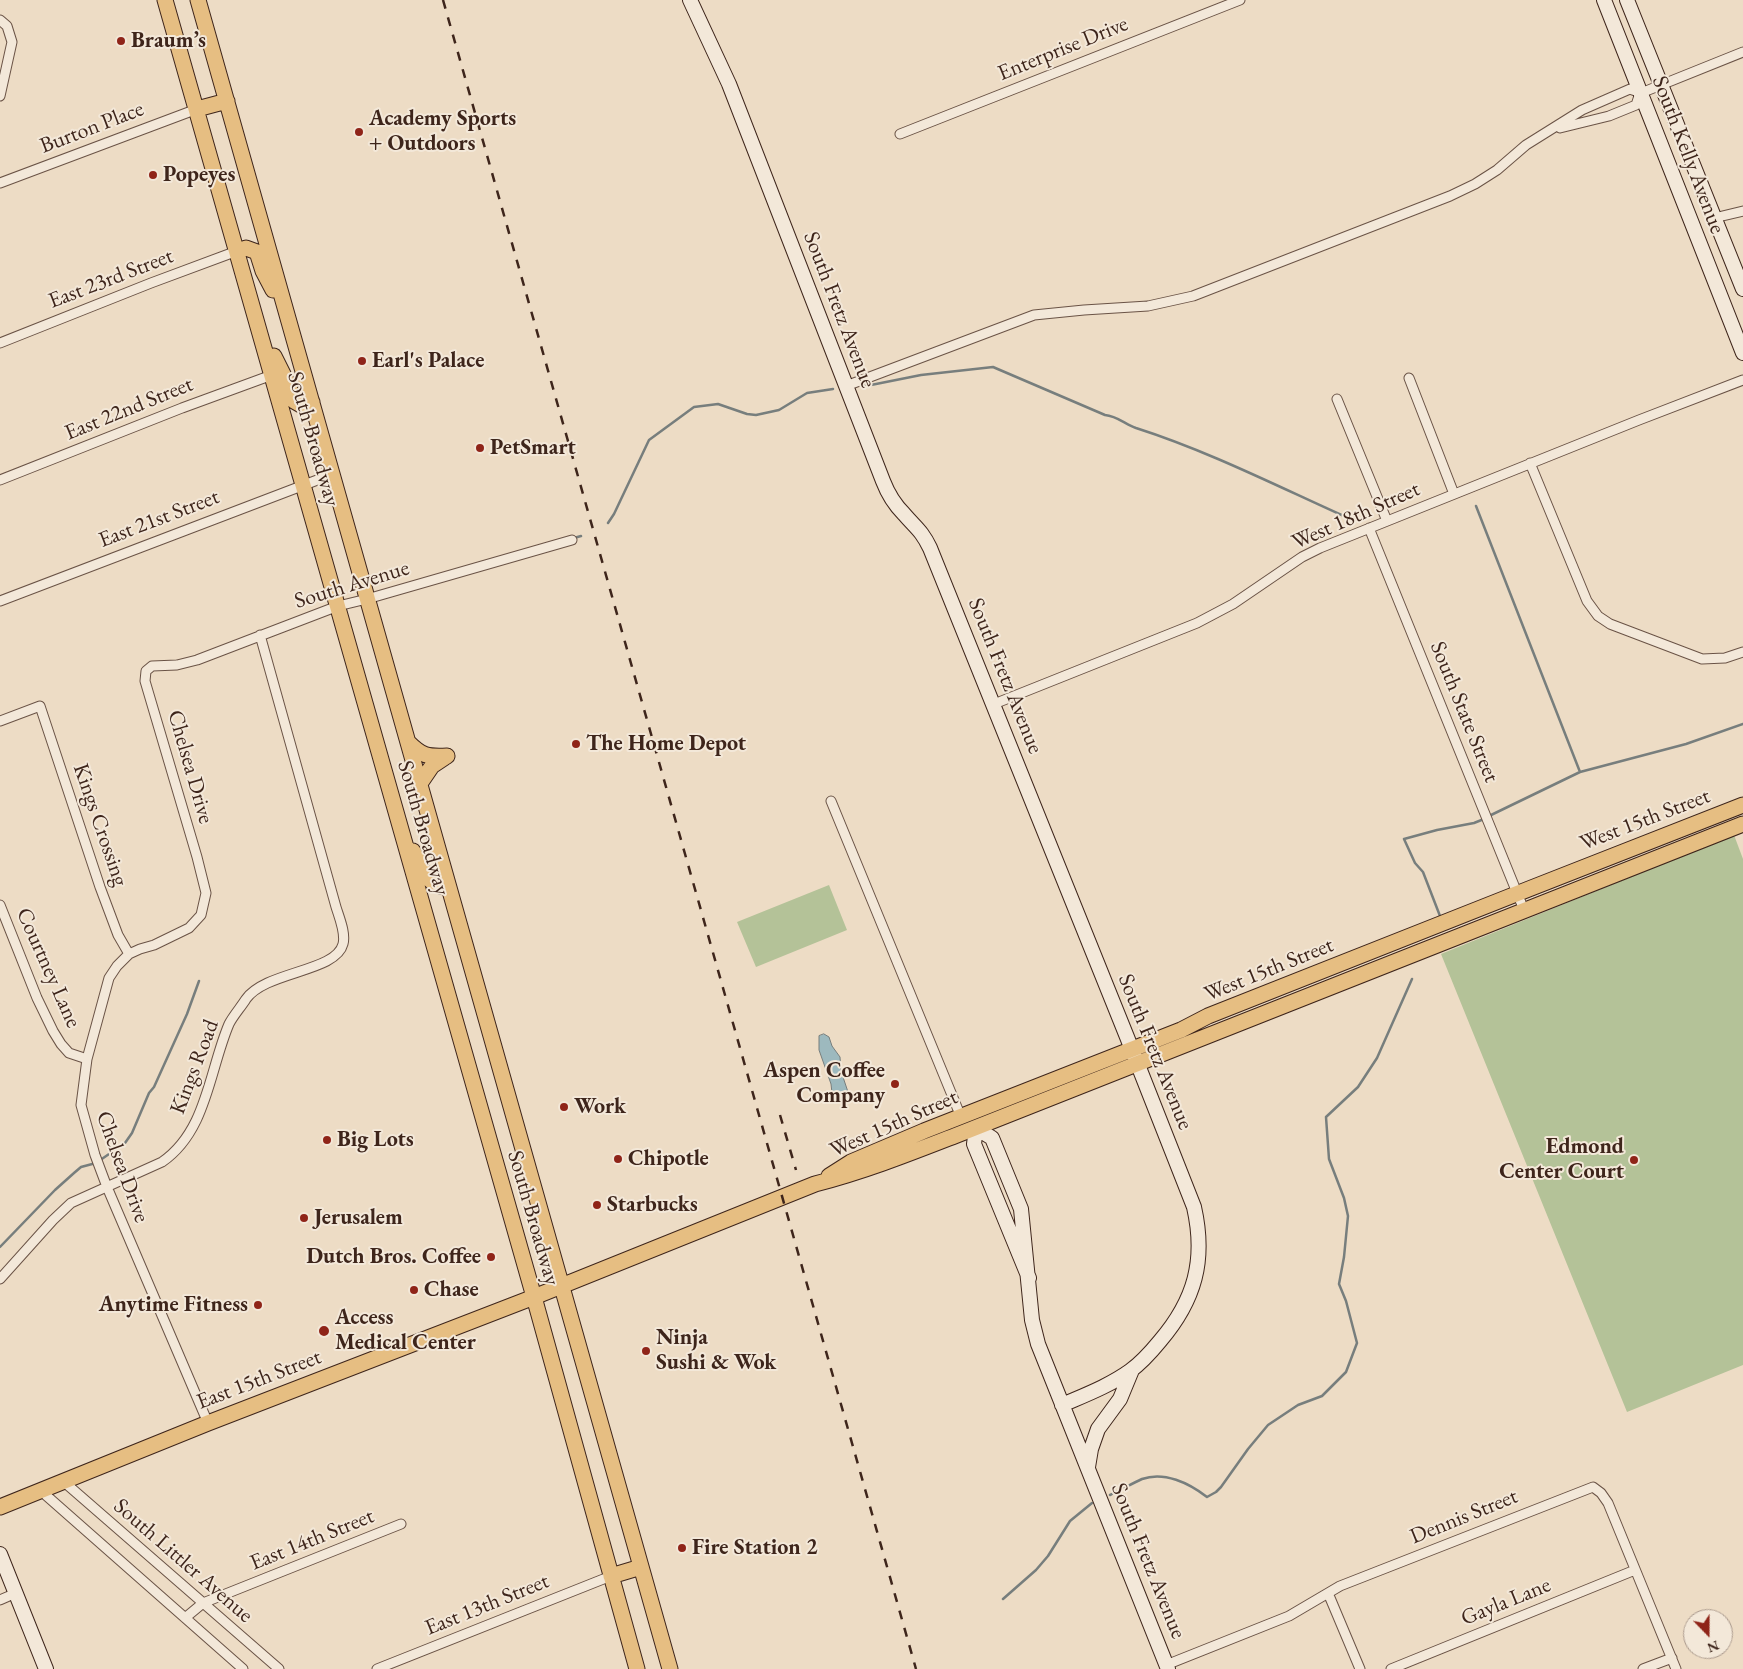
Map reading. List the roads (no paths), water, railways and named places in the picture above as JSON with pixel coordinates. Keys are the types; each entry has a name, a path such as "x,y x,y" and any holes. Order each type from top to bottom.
{"main road":[{"name":"South Broadway","path":"165,0 534,1296 637,1669"},
{"name":"South Broadway","path":"198,0 670,1669"},
{"path":"197,109 227,101"},
{"path":"237,251 246,248 256,252 263,271 285,310"},
{"path":"259,327 287,382 294,402 301,405 312,402"},
{"path":"408,742 420,754 426,756 447,756 432,766 420,785"},
{"name":"West 15th Street","path":"816,1184 851,1162 961,1117 1517,893 1743,805"},
{"name":"West 15th Street","path":"562,1286 816,1184 850,1176 976,1128 1743,824"},
{"path":"402,832 429,881 435,885 448,887"},
{"path":"961,1117 976,1128"},
{"name":"East 15th Street","path":"0,1507 208,1423 562,1286"},
{"path":"611,1576 641,1567"}],"street":[{"name":"South Fretz Avenue","path":"690,0 730,84 889,495 905,516 919,528 926,539 994,704 1194,1207 1200,1247 1195,1278 1186,1304 1173,1326 1149,1354 1132,1370 1111,1383 1062,1405"},
{"name":"Enterprise Drive","path":"900,134 1240,0"},
{"name":"South Kelly Avenue","path":"1604,0 1743,353"},
{"name":"South Kelly Avenue","path":"1627,0 1743,289"},
{"path":"0,20 7,26 12,42 0,96"},
{"path":"846,386 1034,315 1148,306 1193,296 1450,196 1475,184 1497,170 1526,145 1582,110 1630,90 1640,93 1743,52"},
{"path":"1548,131 1586,120 1609,116 1636,105 1640,93"},
{"name":"Burton Place","path":"0,183 197,109"},
{"path":"1714,218 1743,211"},
{"name":"East 23rd Street","path":"0,343 237,251"},
{"name":"East 22nd Street","path":"0,480 272,375"},
{"path":"1409,378 1454,494"},
{"name":"West 18th Street","path":"994,704 1197,623 1233,604 1302,557 1320,548 1743,380"},
{"path":"1338,399 1387,521"},
{"path":"1530,463 1587,601 1598,616 1610,624 1702,659 1725,658 1743,652"},
{"name":"East 21st Street","path":"0,601 333,474"},
{"name":"South State Street","path":"1369,528 1524,910"},
{"name":"South Avenue","path":"146,671 152,666 177,665 197,660 260,634 338,606 572,540"},
{"name":"Kings Road","path":"0,1278 71,1203 162,1162 175,1153 187,1138 197,1119 230,1023 248,996 272,980 324,964 336,956 343,944 343,931 260,634"},
{"name":"Chelsea Drive","path":"146,671 145,681 206,893 201,915 189,928 154,945 129,954 109,978 87,1059 80,1105 107,1187 208,1423"},
{"name":"Kings Crossing","path":"0,721 40,706 100,887 118,935 129,954"},
{"path":"832,801 961,1117"},
{"name":"Courtney Lane","path":"0,905 37,998 53,1031 69,1053 87,1059"},
{"name":"South Fretz Avenue","path":"976,1128 974,1144 1029,1278 1032,1320 1038,1344 1167,1667"},
{"name":"South Fretz Avenue","path":"1088,1468 1091,1449 1098,1429 1120,1399 1132,1370"},
{"name":"South Littler Avenue","path":"63,1481 279,1669"},
{"name":"Dennis Street","path":"1167,1667 1289,1616 1340,1586 1593,1487 1601,1493 1608,1503 1676,1669"},
{"name":"South Littler Avenue","path":"40,1490 243,1669"},
{"name":"East 14th Street","path":"185,1618 203,1603 402,1524"},
{"path":"0,1554 46,1669"},
{"name":"Gayla Lane","path":"1391,1669 1635,1570"},
{"name":"East 13th Street","path":"377,1669 611,1576"},
{"path":"0,1600 16,1593"},
{"path":"1328,1593 1360,1669"},
{"path":"1643,1669 1672,1658"}],"water":[{"path":"824,1034 829,1037 832,1046 840,1057 841,1071 848,1092 846,1098 840,1101 836,1100 832,1093 831,1084 819,1050 819,1036"}],"waterway":[{"path":"866,386 921,375 993,367 1105,415 1117,418 1136,428 1216,458 1346,517"},
{"path":"608,523 649,440 694,407 718,404 747,414 756,415 779,410 807,393 833,389"},
{"path":"1476,506 1580,772"},
{"path":"574,538 581,536"},
{"path":"1489,816 1580,772 1686,744 1743,724"},
{"path":"1440,916 1423,872 1415,863 1404,839 1484,819"},
{"path":"1110,1495 1142,1479 1159,1476 1184,1483 1207,1497 1221,1487 1268,1425 1298,1405 1322,1396 1346,1372 1357,1343 1346,1301 1339,1284 1348,1216 1344,1198 1329,1159 1326,1117 1358,1087 1377,1058 1412,979"},
{"path":"0,1247 55,1190 81,1167 96,1163 125,1143 132,1133 149,1093 154,1087 187,1014 199,981"},
{"path":"1003,1599 1036,1570 1048,1556 1070,1521 1092,1503"}],"railway":[{"path":"443,0 916,1669"},
{"path":"780,1115 796,1170"}],"place":[{"name":"Braum’s","path":"121,41"},
{"name":"Academy Sports + Outdoors","path":"359,132"},
{"name":"Popeyes","path":"153,175"},
{"name":"Earl's Palace","path":"362,361"},
{"name":"PetSmart","path":"480,448"},
{"name":"The Home Depot","path":"576,744"},
{"name":"Aspen Coffee Company","path":"895,1084"},
{"name":"Work","path":"564,1107"},
{"name":"Big Lots","path":"327,1140"},
{"name":"Chipotle","path":"618,1159"},
{"name":"Edmond Center Court","path":"1634,1160"},
{"name":"Starbucks","path":"597,1205"},
{"name":"Jerusalem","path":"304,1218"},
{"name":"Dutch Bros. Coffee","path":"491,1257"},
{"name":"Chase","path":"414,1290"},
{"name":"Anytime Fitness","path":"258,1305"},
{"name":"Access Medical Center","path":"324,1331"},
{"name":"Ninja Sushi & Wok","path":"646,1351"},
{"name":"Fire Station 2","path":"682,1548"}]}
